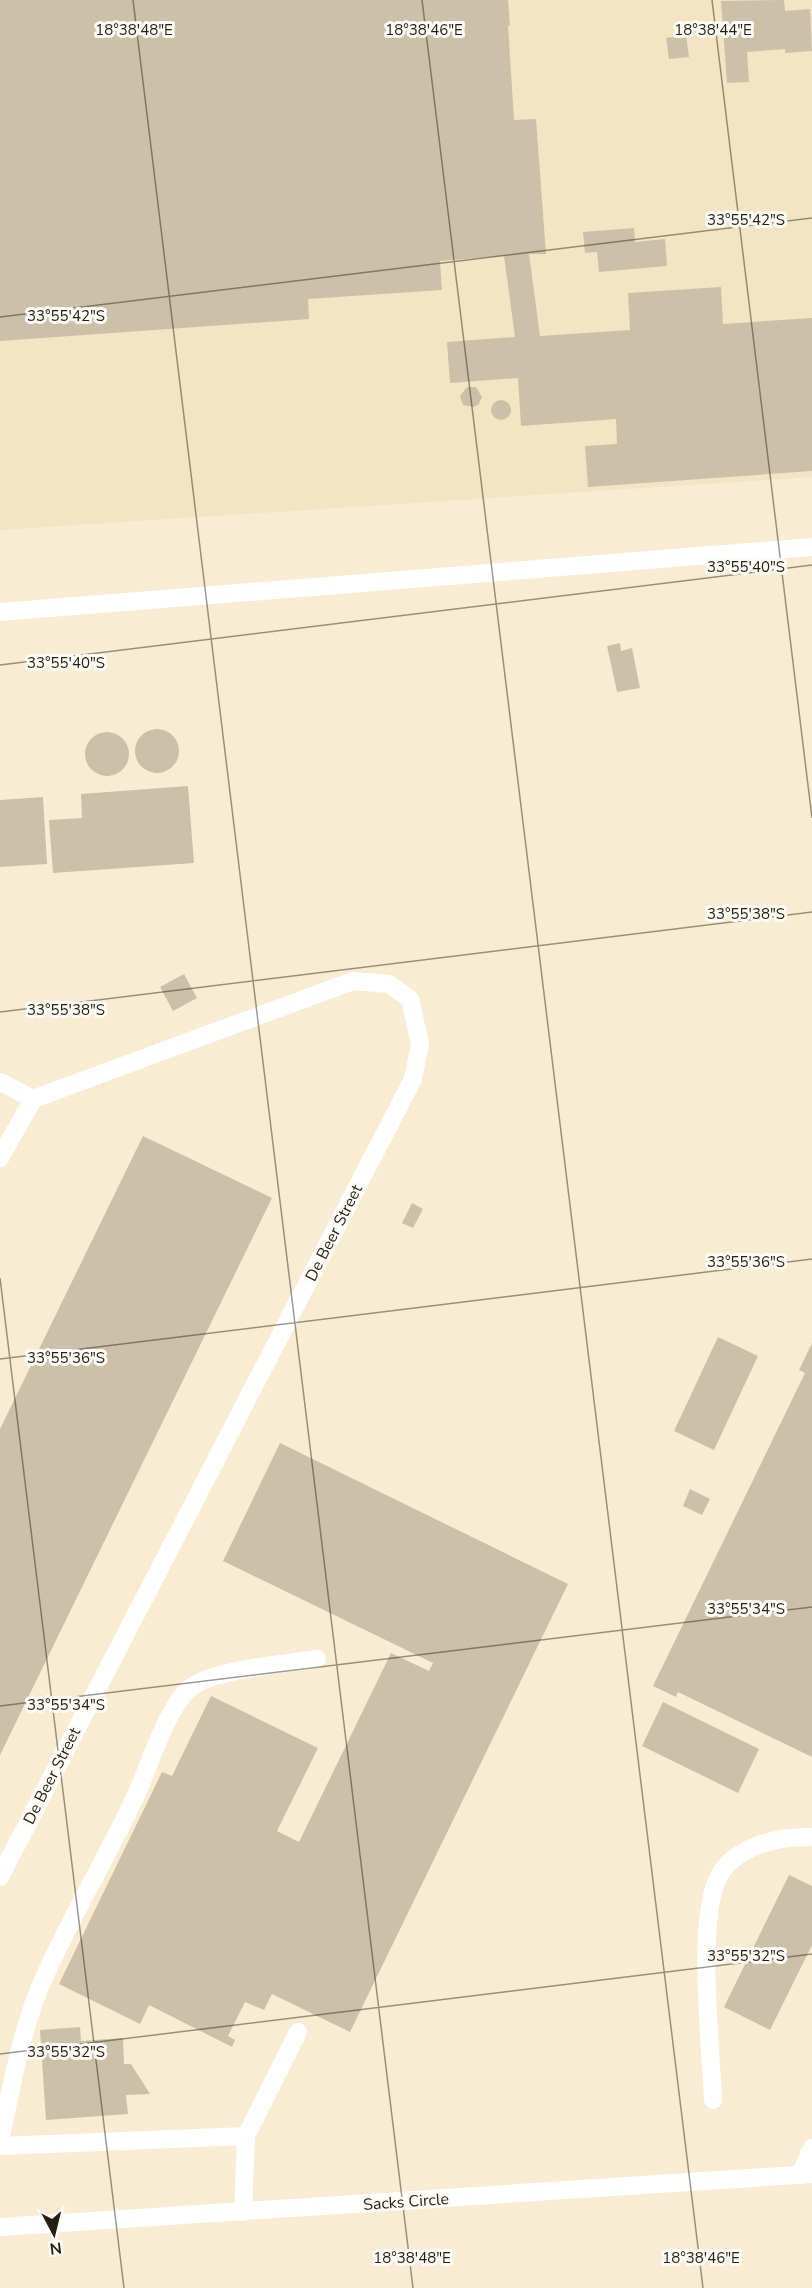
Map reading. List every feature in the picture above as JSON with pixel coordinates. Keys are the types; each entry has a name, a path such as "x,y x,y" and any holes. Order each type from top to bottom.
{"lane":[{"path":"0,612 812,547"},
{"name":"De Beer Street","path":"0,1877 413,1079 420,1044 410,999 389,984 353,981 33,1099"},
{"path":"0,1082 33,1099 0,1158"},
{"path":"0,2141 22,2044 39,1989 137,1794 170,1717 183,1695 192,1686 207,1679 234,1672 317,1659"},
{"path":"713,2100 707,1964 709,1905 719,1875 741,1852 774,1840 812,1837"},
{"path":"243,2212 246,2136 298,2032"},
{"path":"0,2146 246,2136"},
{"path":"806,2175 812,2148"},
{"name":"Sacks Circle","path":"0,2227 806,2175"}],"shaded area":[{"path":"0,0 812,0 812,477 0,530"}],"building":[{"path":"0,0 508,0 514,120 536,119 546,254 529,254 540,336 630,330 628,293 721,287 723,324 812,318 812,471 588,487 585,446 617,444 616,419 521,426 518,378 450,383 447,342 515,337 504,256 440,261 442,290 308,299 309,319 0,341"},
{"path":"784,0 785,11 810,9 812,51 785,53 785,49 747,52 749,82 727,83 721,1"},
{"path":"686,35 689,57 669,59 666,38"},
{"path":"634,228 635,242 665,239 667,266 599,272 597,252 585,253 583,232"},
{"path":"467,387 476,387 482,397 479,404 474,407 463,405 460,396"},
{"path":"497,400 505,400 511,406 511,414 505,420 497,420 491,414 491,406"},
{"path":"620,643 621,651 632,648 640,688 617,692 607,646"},
{"path":"157,729 173,735 179,751 173,767 157,773 141,767 135,751 141,735"},
{"path":"107,732 122,739 129,754 122,769 107,776 92,769 85,754 92,739"},
{"path":"188,786 194,863 53,873 49,820 82,818 81,794"},
{"path":"43,797 47,864 0,867 0,800"},
{"path":"184,974 197,998 173,1011 160,987"},
{"path":"143,1136 272,1198 0,1755 0,1429"},
{"path":"412,1203 423,1209 413,1228 402,1223"},
{"path":"718,1337 758,1356 714,1450 674,1431"},
{"path":"812,1343 812,1757 678,1692 676,1697 653,1686 805,1373 799,1370"},
{"path":"280,1443 568,1584 350,2032 272,1994 264,2010 245,2002 228,2036 235,2040 232,2047 149,2005 140,2024 59,1984 162,1772 172,1776 211,1696 318,1748 277,1831 299,1842 391,1653 429,1671 433,1663 223,1561"},
{"path":"690,1489 710,1499 702,1515 683,1506"},
{"path":"663,1702 759,1749 738,1793 642,1746"},
{"path":"789,1875 812,1886 812,1945 770,2030 724,2007"},
{"path":"80,2027 81,2041 123,2038 124,2064 131,2064 150,2094 126,2095 128,2114 46,2120 40,2030"}]}
